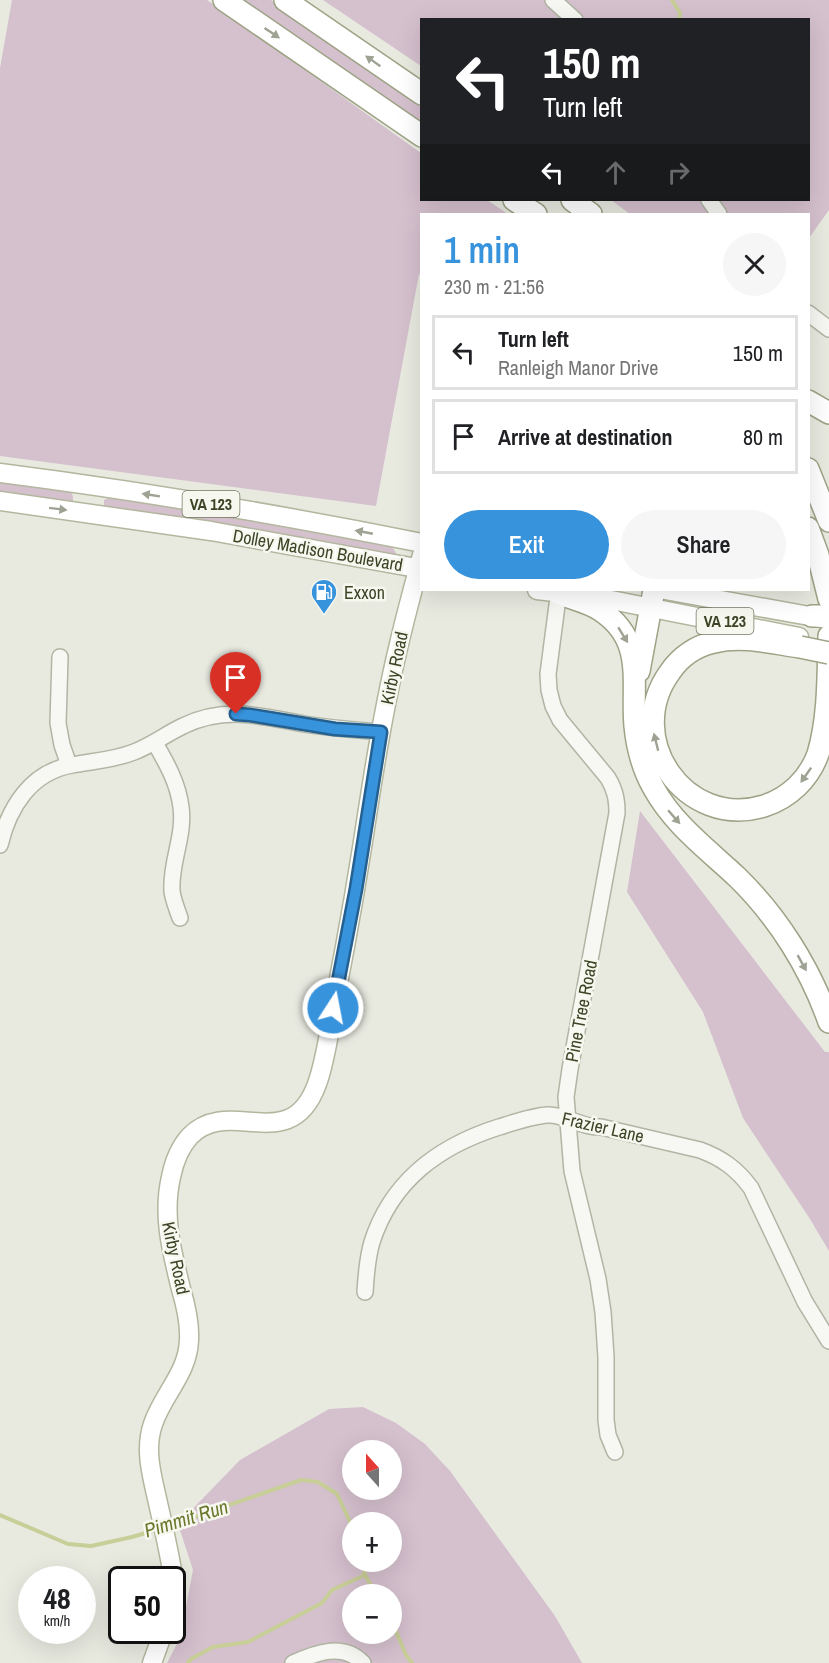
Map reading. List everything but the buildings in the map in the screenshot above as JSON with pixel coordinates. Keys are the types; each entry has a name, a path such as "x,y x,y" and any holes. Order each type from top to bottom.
{"highway":[{"path":"224,0 420,135"},
{"path":"285,0 420,93"},
{"path":"516,201 534,213"},
{"path":"573,201 590,213"},
{"path":"810,402 829,413"},
{"path":"810,475 829,521"},
{"path":"810,533 829,599"},
{"path":"559,591 599,609 624,633 634,662 635,725 638,746 648,776 658,796 680,824 744,885 776,923 814,985 829,1022"},
{"path":"635,695 652,598"},
{"path":"829,636 826,709 822,736 814,762 798,786 787,795 767,805 737,810 707,803 682,788 672,778 655,744 653,730 655,702 672,669 689,653 702,645 715,641 746,640 799,642 829,653"}],"main road":[{"name":"Dolley Madison Boulevard","path":"0,473 92,485 270,514 420,543"},
{"path":"89,513 92,485"},
{"name":"Dolley Madison Boulevard","path":"0,501 420,564"},
{"name":"Kirby Road","path":"171,1566 150,1469 149,1439 157,1414 183,1369 189,1343 189,1323 168,1231 166,1202 171,1173 186,1141 205,1125 224,1120 282,1122 303,1109 312,1095 320,1073 341,969 381,732 399,645 420,564"},
{"name":"VA 123","path":"559,591 596,597 652,598 799,642"},
{"name":"VA 123","path":"672,591 816,616"},
{"path":"152,1663 159,1644"}],"street":[{"path":"553,0 573,18"},
{"path":"810,314 828,324"},
{"name":"Pine Tree Road","path":"559,591 548,674 553,706 560,720 608,778 617,799 615,822 566,1097 572,1172 598,1279 603,1312 606,1420 608,1435 615,1452"},
{"path":"60,657 58,723 69,765"},
{"path":"0,845 11,811 35,782 69,765 132,753 199,720 236,714 335,729 381,732"},
{"path":"155,743 171,773 182,809 182,827 172,889 180,918"},
{"name":"Frazier Lane","path":"365,1292 367,1266 380,1221 391,1202 420,1168 457,1143 520,1121 550,1114 592,1127 601,1127 700,1150 729,1164 751,1188 805,1302 829,1341"},
{"path":"293,1663 338,1650 349,1653 363,1663"}],"shaded area":[{"path":"12,0 207,0 420,152 420,201 488,201 506,213 420,213 420,274 376,506 0,456 0,68"},
{"path":"232,0 271,0 420,102 420,128"},
{"path":"323,0 829,0 829,210 810,237 810,213 629,213 612,201 810,201 810,18 420,18 420,65"},
{"path":"0,481 71,490 73,502 0,497"},
{"path":"108,498 190,509 378,542 392,546 397,555 394,557 104,507 104,500"},
{"path":"640,811 825,1052 829,1052 829,1251 743,1118 703,1012 627,892"},
{"path":"363,1407 396,1423 425,1444 450,1471 555,1616 582,1663 167,1663 177,1644 186,1644 186,1607 193,1570 178,1524 240,1460 329,1409"}],"waterway":[{"path":"672,0 680,13 679,18"},
{"name":"Pimmit Run","path":"169,1526 301,1480 318,1482 337,1494 345,1512"},
{"name":"Pimmit Run","path":"0,1515 68,1544 91,1546 159,1529"},
{"name":"Pimmit Run","path":"364,1572 370,1584"},
{"path":"188,1663 213,1647 248,1642 322,1603 332,1590 365,1575"},
{"name":"Pimmit Run","path":"401,1644 412,1663"}],"place":[{"name":"Exxon","path":"324,615"}],"route":[{"path":"236,714 335,729 381,732 356,889 333,1008"}]}
